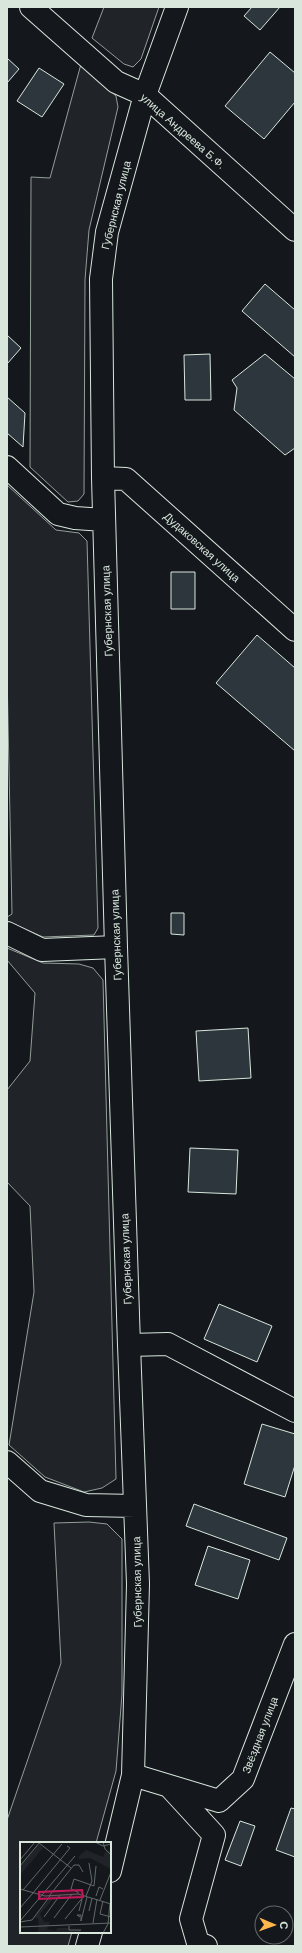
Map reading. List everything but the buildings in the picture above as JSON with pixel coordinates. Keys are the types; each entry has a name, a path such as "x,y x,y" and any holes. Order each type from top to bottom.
{"street":[{"name":"улица Андреева Б.Ф.","path":"31,7 116,82 145,95 295,230"},
{"name":"Губернская улица","path":"111,1867 134,1775 138,1584 116,947 103,478 101,279 107,232 145,95 177,7"},
{"path":"7,467 58,514 75,518 104,520"},
{"name":"Дудаковская улица","path":"103,478 126,479 295,630"},
{"path":"7,933 42,950 116,947"},
{"path":"129,1345 168,1344 295,1411"},
{"path":"7,1462 40,1491 86,1505 135,1506"},
{"name":"Звёздная улица","path":"134,1775 219,1801 243,1779 295,1644"},
{"path":"168,1786 214,1835 191,1919 198,1943 206,1946"},
{"path":"87,1946 91,1933"}],"shaded area":[{"path":"104,7 159,7 141,59 133,67 124,64 92,38"},
{"path":"81,64 116,96 118,107 89,230 85,280 84,494 78,501 68,502 30,467 31,177 50,178"},
{"path":"7,485 56,530 79,533 87,541 98,928 94,935 43,937 7,921 7,917 12,914 7,672"},
{"path":"7,948 43,963 79,964 93,968 103,980 116,1479 102,1488 84,1492 45,1477 9,1445 34,1292 30,1206 7,1182 7,1090 30,1061 35,993 7,960"},
{"path":"89,1522 107,1524 122,1539 122,1694 116,1771 96,1842 20,1842 20,1933 72,1933 68,1946 7,1946 7,1820 61,1663 54,1523"}]}
